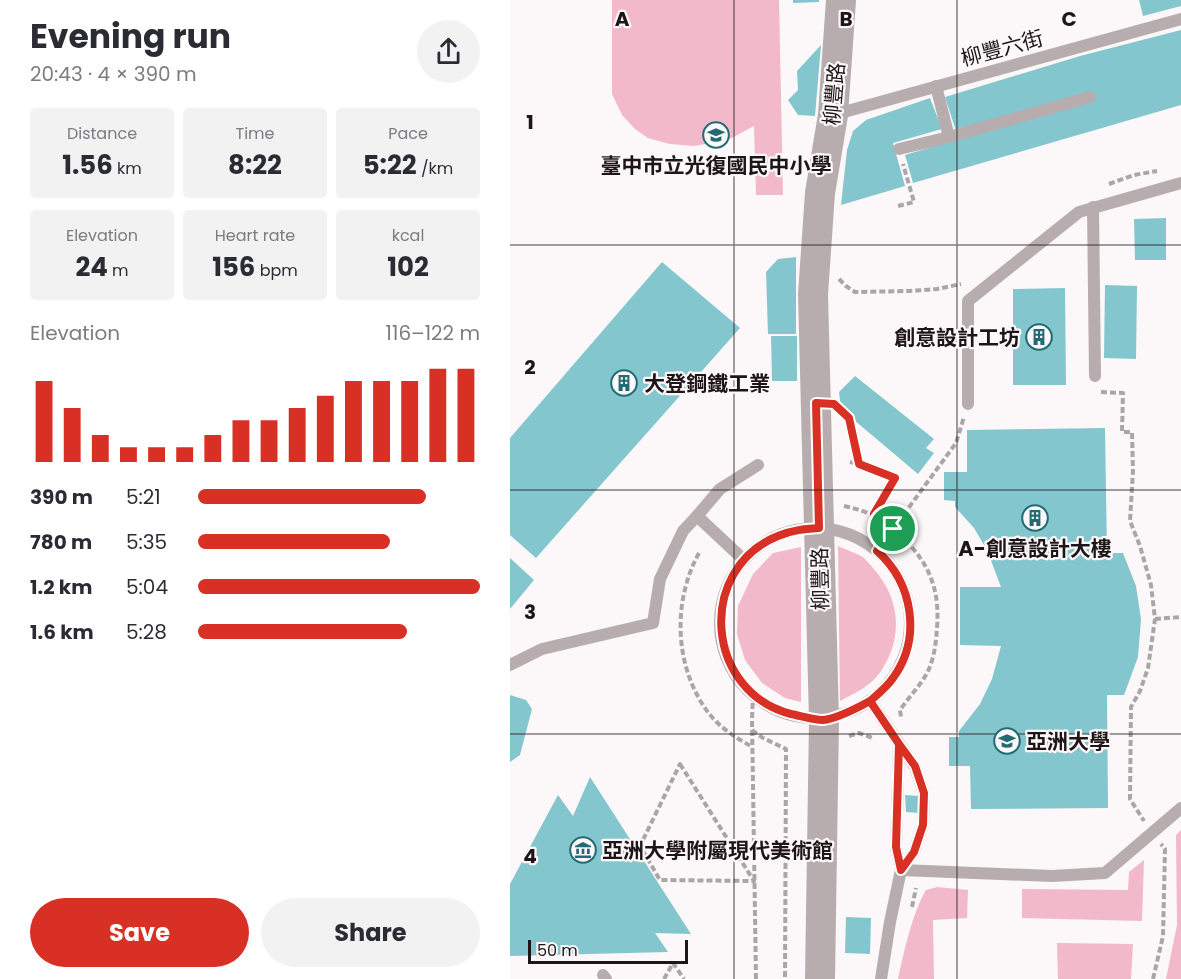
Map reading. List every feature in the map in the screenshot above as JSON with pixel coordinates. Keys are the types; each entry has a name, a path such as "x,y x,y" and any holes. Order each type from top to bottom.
{"street":[{"name":"柳豐路","path":"820,979 824,733 813,294 818,211 833,115 841,0"}],"lane":[{"name":"柳豐六街","path":"833,115 1181,19"},
{"path":"936,86 949,136"},
{"path":"899,149 1090,97"},
{"path":"968,404 968,301 1079,212 1181,183"},
{"path":"1093,207 1095,376"},
{"path":"510,665 542,649 653,623 660,579 683,531 720,489 758,465"},
{"path":"697,516 744,560"},
{"path":"819,528 855,537 877,551 896,573 904,590 909,608 908,645 893,678 881,692 851,711 824,733 801,717 768,704 741,682 732,668 722,637 720,620 722,604 734,573 744,560 760,546 778,536 798,530 819,528"},
{"path":"870,701 915,766 924,793 923,825 914,852 901,870 881,979"},
{"path":"899,744 896,847 901,870"},
{"path":"901,870 1052,876 1105,873 1181,808"}],"path":[{"path":"898,206 914,202 899,149"},
{"path":"1103,186 1134,175 1166,169"},
{"path":"838,278 855,292 910,291 965,284"},
{"path":"1095,376 1095,391 1123,393 1122,432 1132,432 1133,471 1130,521 1151,585 1155,618 1149,668 1131,707 1130,799 1152,834 1165,849 1163,936 1153,979"},
{"path":"816,403 834,404 849,418 859,464"},
{"path":"877,551 956,443 968,404"},
{"path":"850,462 895,478 874,514"},
{"path":"840,504 874,514 893,529 915,549 927,567 936,591 938,614 935,646 928,672 900,710 902,724"},
{"path":"699,553 690,568 683,600 681,617 683,658 692,683 706,710 737,739 752,747"},
{"path":"1155,618 1181,618"},
{"path":"753,694 756,979"},
{"path":"752,730 786,749 785,979"},
{"path":"824,733 859,733 872,736 876,740"},
{"path":"680,764 754,881 660,880 640,846 680,764"},
{"path":"664,979 673,963 684,979"}],"shaded area":[{"path":"612,0 779,0 783,195 756,195 754,126 728,140 694,146 670,144 648,138 635,129 622,115 612,94"},
{"path":"838,546 861,556 873,568 889,592 896,618 893,645 881,671 868,685 840,701"},
{"path":"801,547 801,702 785,698 762,683 745,660 737,634 738,606 753,574 773,553"},
{"path":"1181,830 1181,979 1166,979 1177,925 1176,835"},
{"path":"1144,860 1142,921 1022,918 1022,889 1128,890 1129,872"},
{"path":"937,887 968,890 967,918 933,920 934,979 898,979 909,933 921,900 926,890"},
{"path":"1057,943 1133,944 1131,979 1058,979"}],"building":[{"path":"793,0 819,0 819,2 793,3"},
{"path":"1139,0 1181,0 1181,6 1143,16"},
{"path":"1181,30 1181,105 913,183 905,155 1094,98 956,131 945,97 1080,56"},
{"path":"821,45 815,116 798,115 788,100 798,90 797,71"},
{"path":"930,98 942,129 893,143 905,186 841,205 847,150 853,131 866,120"},
{"path":"1166,218 1166,260 1135,260 1134,219"},
{"path":"796,257 796,334 768,334 766,272 778,259"},
{"name":"大登鋼鐵工業","path":"662,262 740,328 536,558 510,535 510,438"},
{"path":"1105,285 1137,286 1136,359 1104,358"},
{"name":"創意設計工坊","path":"1065,288 1066,385 1013,385 1013,289"},
{"path":"771,336 797,336 797,381 772,381"},
{"path":"855,376 934,439 926,448 934,453 918,474 841,409 839,392"},
{"path":"1105,428 1107,553 1123,553 1136,586 1141,619 1138,657 1124,695 1107,695 1108,808 971,809 970,766 949,766 949,737 959,737 959,731 980,704 992,679 1001,646 960,645 960,587 1001,587 987,550 974,528 955,507 955,501 944,500 944,472 967,472 967,430"},
{"path":"510,558 534,580 510,609"},
{"path":"510,695 526,700 532,709 520,755 510,762"},
{"name":"亞洲大學附屬現代美術館","path":"590,777 691,934 655,933 668,952 510,956 510,884 558,795 573,816"},
{"path":"905,795 919,796 919,813 906,812"},
{"path":"846,917 871,918 870,954 845,953"}],"place":[{"name":"臺中市立光復國民中小學","path":"716,135"},
{"name":"創意設計工坊","path":"1039,337"},
{"name":"大登鋼鐵工業","path":"624,383"},
{"name":"A-創意設計大樓","path":"1035,518"},
{"name":"亞洲大學","path":"1007,741"},
{"name":"亞洲大學附屬現代美術館","path":"583,850"}],"route":[{"path":"893,529 874,514 895,478 859,464 849,418 834,404 816,403 819,528 798,530 778,536 760,546 744,560 734,573 727,588 720,620 722,637 732,668 741,682 768,704 801,717 824,720 851,711 870,701 899,744 896,847 901,870 914,852 923,825 924,793 915,766 870,701 893,678 908,645 909,608 904,590 896,573 877,551 893,529"}]}
